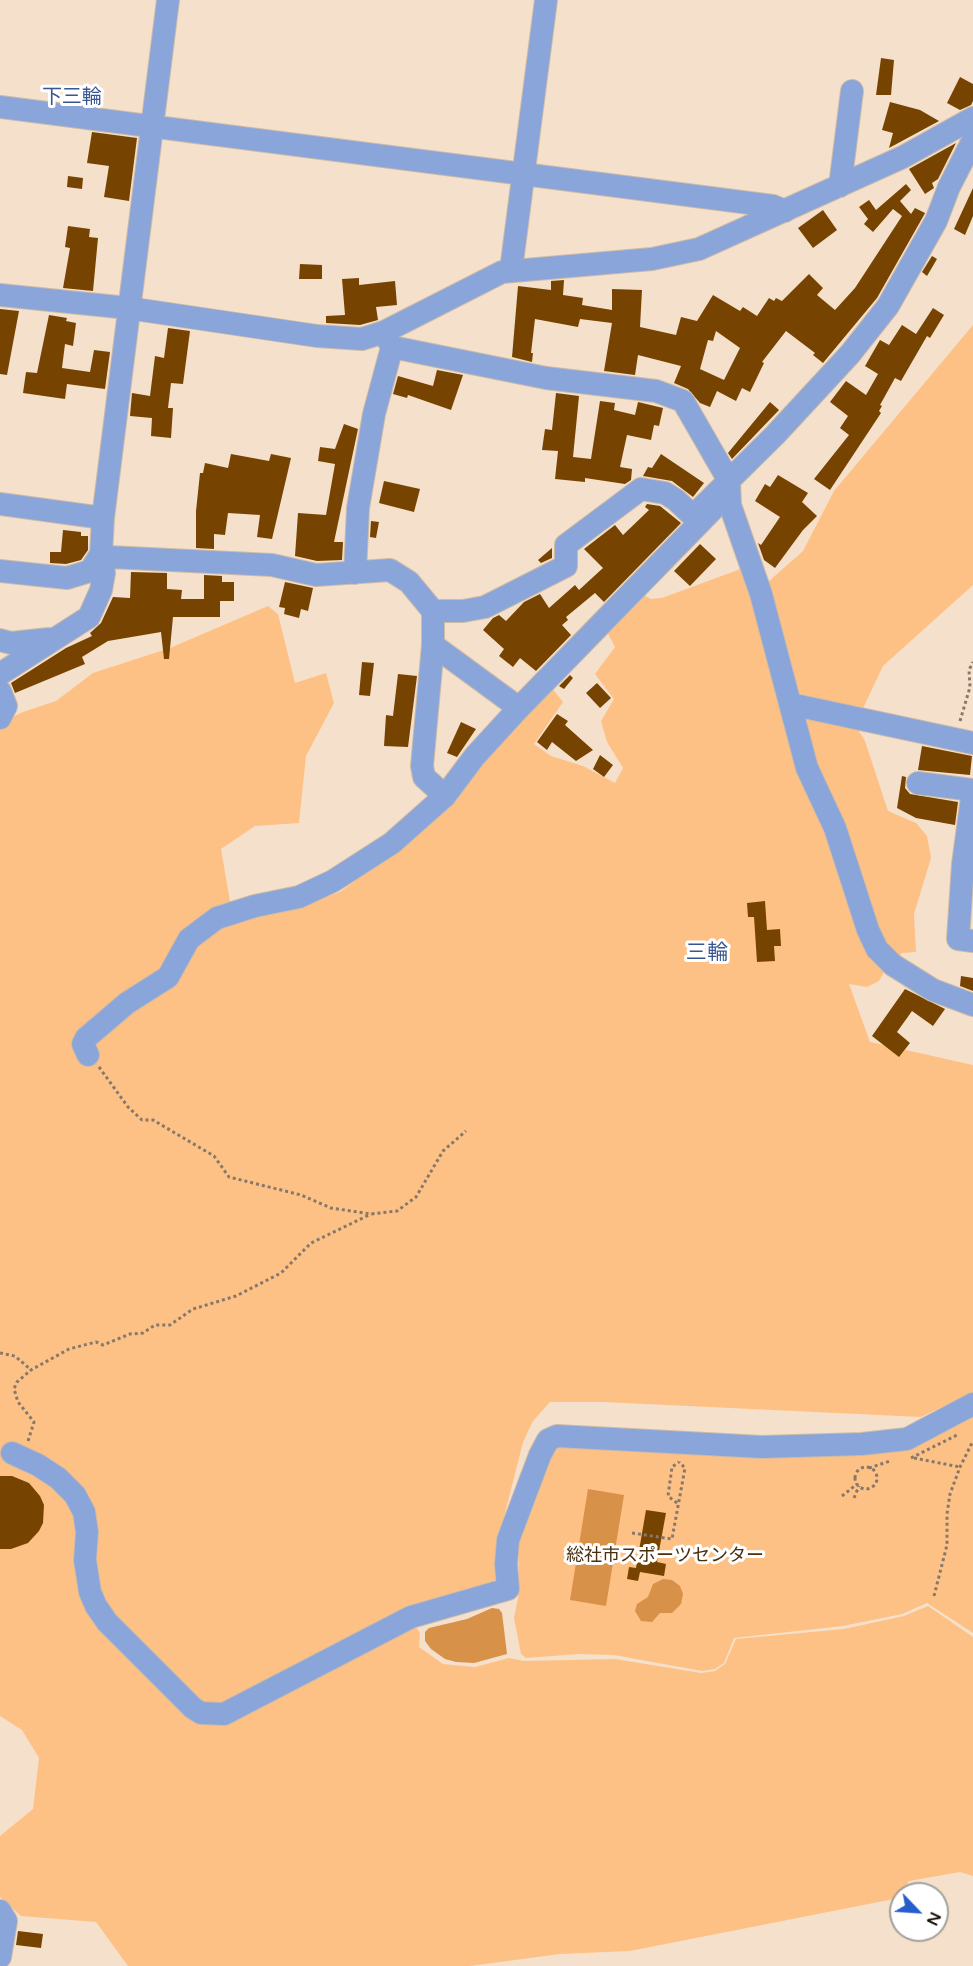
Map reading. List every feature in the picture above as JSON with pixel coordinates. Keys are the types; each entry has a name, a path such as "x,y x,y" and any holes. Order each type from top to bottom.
{"street":[{"path":"0,674 89,617 94,611 104,573 101,554 103,518 168,0"},
{"path":"512,270 546,0"},
{"path":"840,186 852,91"},
{"path":"0,107 524,173 773,206 785,211"},
{"path":"355,573 358,507 388,340 512,270 682,254 699,249 972,126"},
{"path":"433,610 463,611 485,607 554,574 566,566 566,545 641,489 664,493 693,516 850,354 888,306 936,221 972,126"},
{"path":"0,295 127,314 317,336 388,340 546,378 621,385 677,397 688,410 729,481 730,505 761,594 807,768 835,828 868,930 877,949 906,974 933,990 973,1005"},
{"path":"88,1055 83,1044 86,1038 127,1003 168,977 189,939 218,918 255,906 299,897 333,881 392,843 444,796 475,756 519,708 722,500 729,481"},
{"path":"0,504 103,518"},
{"path":"101,554 109,557 272,564 316,575 390,570 399,574 433,610 433,645 422,766 427,796 422,816"},
{"path":"0,571 67,578 90,571 101,554"},
{"path":"0,640 11,643 54,639"},
{"path":"433,645 519,708"},
{"path":"0,691 6,706 0,718"},
{"path":"790,704 863,717 883,725 963,742"},
{"path":"424,777 444,796"},
{"path":"918,783 973,790 968,865 958,939 973,941"},
{"path":"17,1455 58,1478 75,1495 84,1512 87,1532 85,1560 90,1592 107,1622 192,1708 201,1713 224,1714 411,1617 508,1589 506,1564 508,1540 548,1440 566,1435 680,1452 852,1444 907,1439 973,1404"},
{"path":"0,1911 6,1921 0,1957"}],"path":[{"path":"963,742 970,687 969,670 973,662"},
{"path":"88,1055 112,1082 128,1107 142,1120 153,1120 214,1156 229,1177 301,1195 331,1208 371,1214 397,1211 416,1197 443,1150 466,1131"},
{"path":"17,1455 34,1422 18,1402 14,1389 17,1382 31,1370 69,1349 96,1342 103,1345 130,1334 143,1333 155,1325 170,1324 193,1309 236,1296 281,1273 311,1243 371,1214"},
{"path":"0,1353 15,1356 31,1370"},
{"path":"934,1596 947,1545 947,1514 950,1494 973,1441"},
{"path":"632,1533 672,1539 685,1468 680,1452"},
{"path":"677,1504 668,1496 672,1467 680,1452"},
{"path":"914,1458 960,1467"},
{"path":"854,1498 858,1485 858,1471 868,1468 874,1471 877,1478 875,1484 866,1489 858,1485"},
{"path":"842,1496 858,1485"}],"green space":[{"path":"973,325 973,585 883,666 855,725 865,741 888,811 916,823 927,836 931,858 914,914 916,952 902,953 885,970 879,981 867,987 849,984 870,1042 973,1065 973,1392 921,1417 603,1402 550,1402 533,1421 523,1442 503,1521 495,1580 476,1590 405,1611 420,1633 419,1647 443,1664 475,1667 509,1658 524,1661 615,1659 701,1673 715,1671 725,1664 736,1639 844,1629 904,1616 928,1606 973,1637 973,1876 960,1872 908,1882 889,1882 889,1900 630,1951 560,1954 470,1966 128,1966 96,1922 21,1916 0,1897 0,1836 33,1809 39,1758 22,1730 0,1716 0,727 4,721 23,712 56,701 93,673 170,648 268,606 278,614 295,683 326,673 334,703 306,756 299,823 255,826 221,849 231,907 298,906 340,892 375,866 551,687 563,702 534,744 551,756 583,766 615,783 623,768 607,742 601,721 614,699 595,674 615,647 605,628 640,593 651,599 662,598 746,567 768,582 803,551 834,491"},
{"name":"総社市スポーツセンター","path":"973,1412 973,1633 927,1603 902,1614 843,1626 734,1638 724,1663 715,1669 702,1671 614,1655 579,1654 526,1658 521,1654 514,1618 519,1593 518,1536 554,1451 561,1446 784,1454 881,1454 924,1441"}],"shaded area":[{"path":"588,1489 624,1495 606,1606 570,1600"},
{"path":"663,1579 672,1580 680,1586 683,1594 681,1604 672,1613 660,1613 652,1622 641,1621 635,1611 637,1604 648,1597 653,1584"},
{"path":"492,1608 499,1609 502,1613 507,1654 474,1663 456,1662 445,1659 431,1649 425,1641 425,1632 429,1628 467,1619"}],"building":[{"path":"881,58 894,60 891,95 876,95"},
{"path":"960,77 973,84 973,101 971,105 960,110 947,103"},
{"path":"890,102 920,110 939,121 889,148 893,133 882,130"},
{"path":"92,132 137,138 129,201 104,197 109,166 87,163"},
{"path":"956,143 938,179 932,183 934,188 925,194 909,169"},
{"path":"68,176 83,178 82,189 67,187"},
{"path":"906,184 911,190 900,201 911,214 915,208 925,213 877,298 823,363 813,355 815,353 786,331 762,362 764,363 750,392 742,388 736,401 717,391 710,407 700,403 688,389 674,383 681,366 638,355 635,375 604,371 612,323 580,319 578,327 535,319 532,362 512,357 518,286 551,290 551,281 564,280 563,295 583,298 582,305 612,310 612,289 642,290 640,327 676,335 681,317 697,321 713,295 740,311 743,307 757,316 769,298 782,301 809,274 823,288 817,295 835,310 855,288 902,216 893,209 873,232 864,224 868,219 859,207 869,200 876,210","holes":["716,331 740,348 724,380 700,369 708,340 713,341"]},
{"path":"973,188 973,216 965,235 954,229"},
{"path":"823,210 837,230 813,248 798,228"},
{"path":"68,226 90,229 89,237 98,238 93,291 63,288 70,248 65,247"},
{"path":"932,256 937,259 927,276 922,272"},
{"path":"300,264 322,265 322,279 299,279"},
{"path":"359,278 359,285 395,281 397,305 376,307 378,320 360,325 326,323 326,316 345,315 342,279"},
{"path":"933,308 944,315 930,338 927,336 901,381 895,378 880,405 882,406 879,411 881,413 830,490 814,479 849,435 840,428 848,416 830,402 846,381 866,395 878,374 865,366 880,340 889,345 902,325 916,334"},
{"path":"0,309 19,311 7,375 0,374"},
{"path":"49,315 67,318 66,321 76,323 73,346 65,344 62,368 90,372 94,350 110,352 105,389 67,384 65,399 23,393 26,372 37,373"},
{"path":"168,328 190,331 183,384 171,383 168,408 173,408 171,438 151,436 152,418 130,416 132,393 150,396 155,356 164,358"},
{"path":"437,370 463,375 451,410 408,395 407,398 393,394 398,376 433,386"},
{"path":"556,393 579,396 573,457 591,459 600,401 615,403 614,410 635,415 638,402 663,408 659,426 654,425 651,440 627,435 620,467 632,469 631,480 625,484 585,478 585,482 555,479 558,451 542,450 545,429 552,430"},
{"path":"770,402 779,410 732,459 728,453"},
{"path":"344,424 358,429 334,542 343,542 342,560 317,561 295,556 298,513 326,515 335,464 318,461 320,447 335,449"},
{"path":"231,454 269,461 271,454 291,458 272,539 257,537 260,515 228,513 225,535 214,534 214,549 196,548 196,511 200,473 203,473 205,463 228,468"},
{"path":"661,454 704,483 693,497 672,481 643,476 648,467 652,468"},
{"path":"778,475 808,493 802,502 817,516 803,530 775,568 764,560 758,543 761,545 780,517 755,501 765,484 770,487"},
{"path":"384,481 420,489 414,512 379,503"},
{"path":"647,504 660,506 681,523 604,602 595,593 566,617 568,620 562,625 571,635 536,671 520,658 513,667 499,656 504,649 483,630 493,618 499,615 506,621 524,602 540,594 549,608 575,585 579,590 603,568 584,549 615,525 623,535 649,510 645,507"},
{"path":"371,521 379,522 376,538 370,537"},
{"path":"63,530 81,532 81,536 88,536 88,550 81,560 66,564 50,563 50,552 61,552"},
{"path":"700,544 716,559 690,586 674,571"},
{"path":"552,548 552,558 541,563 538,560"},
{"path":"131,572 167,573 167,589 182,590 181,599 204,599 204,575 222,576 222,582 234,582 234,601 220,601 220,617 173,617 169,659 164,659 161,632 108,641 82,657 85,664 15,693 11,683 66,648 92,636 90,633 101,623 113,597 130,598"},
{"path":"285,582 313,588 308,611 301,609 299,618 284,614 285,608 279,607"},
{"path":"362,662 374,663 370,696 359,695"},
{"path":"398,674 417,676 408,747 384,746 386,715 393,716"},
{"path":"570,675 573,678 564,689 559,686"},
{"path":"597,683 611,698 600,708 586,693"},
{"path":"557,714 568,721 565,725 593,750 576,761 552,742 547,750 537,742"},
{"path":"461,722 476,729 457,757 447,753"},
{"path":"922,746 972,756 970,775 918,770"},
{"path":"600,755 613,765 604,777 593,769"},
{"path":"902,776 906,777 905,788 910,794 958,802 955,825 916,818 897,808"},
{"path":"765,901 767,930 780,929 781,946 774,946 775,961 757,962 754,917 748,917 747,903"},
{"path":"961,976 973,978 973,991 960,986"},
{"path":"905,989 945,1009 933,1026 912,1011 897,1032 910,1043 899,1057 872,1036"},
{"path":"0,1476 12,1476 29,1483 44,1505 43,1523 39,1531 28,1543 11,1549 0,1549"},
{"path":"646,1510 666,1513 657,1562 666,1564 664,1576 640,1572 638,1581 627,1579 629,1567 636,1568"},
{"path":"18,1931 43,1934 41,1948 16,1945"}],"district":[{"name":"下三輪","path":"72,98"},
{"name":"三輪","path":"707,953"}]}
